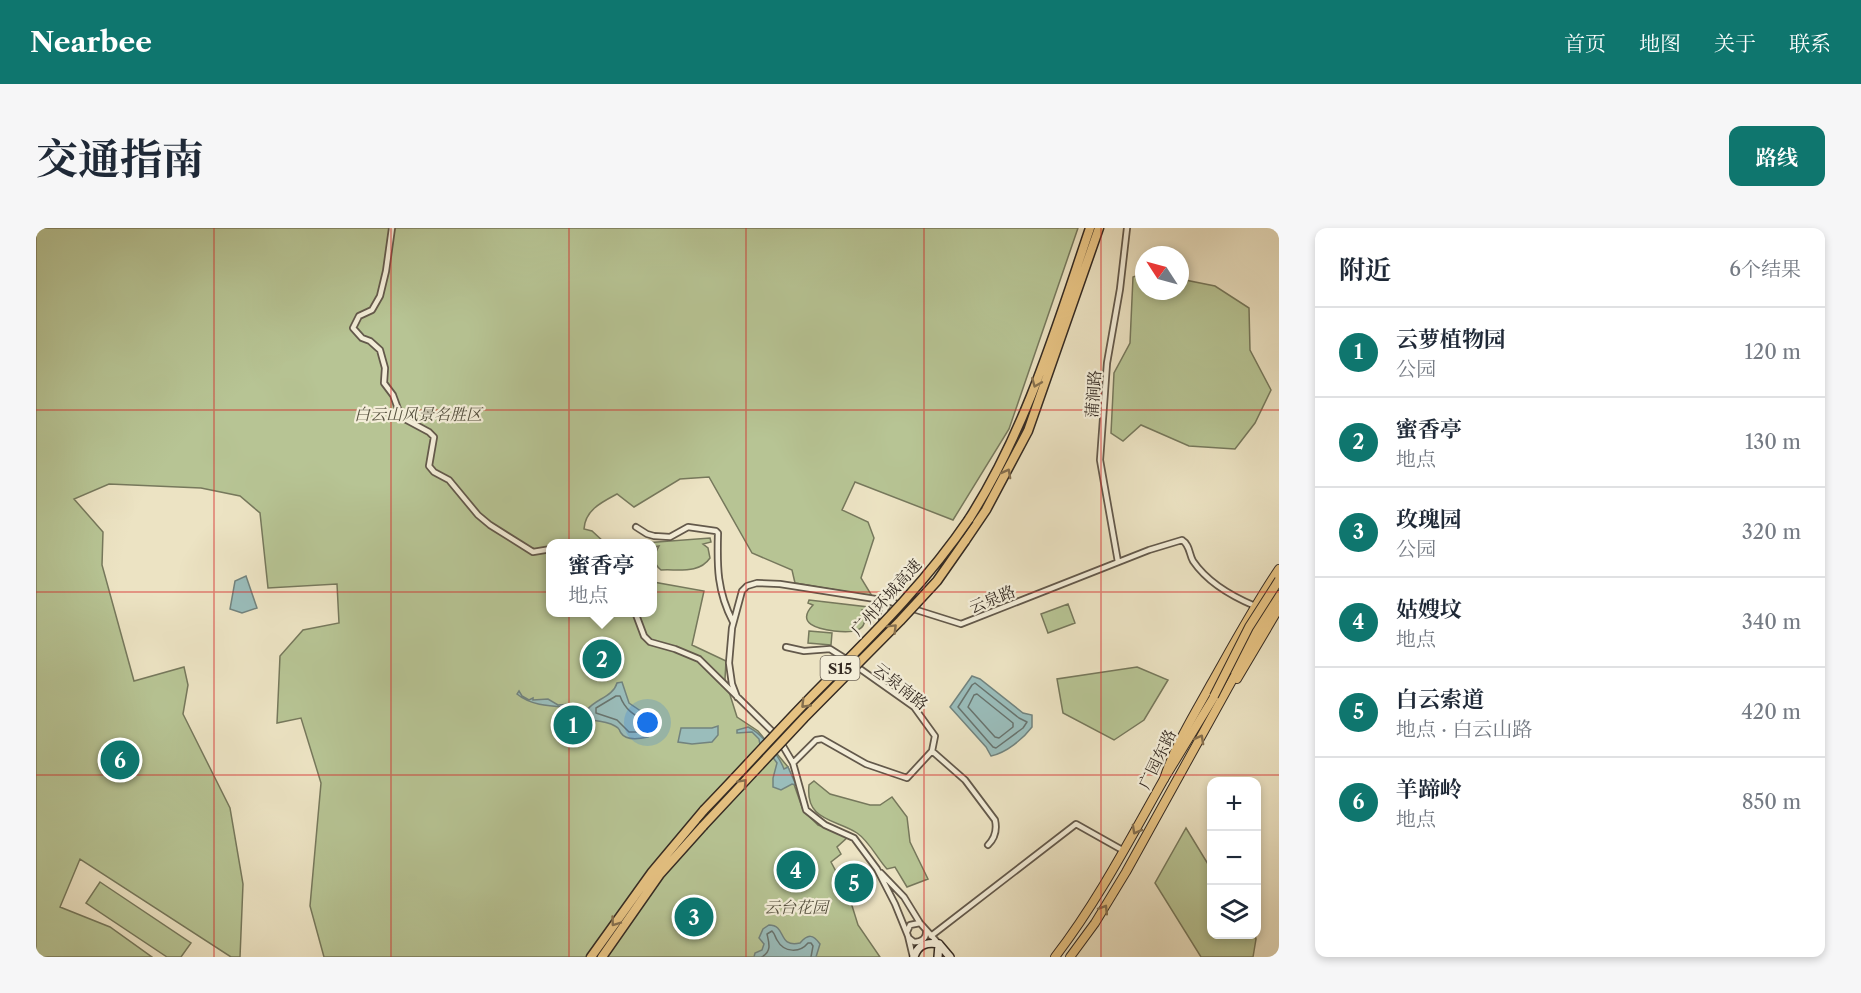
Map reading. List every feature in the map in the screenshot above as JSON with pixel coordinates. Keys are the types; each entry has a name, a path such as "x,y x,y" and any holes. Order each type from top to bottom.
{"highway":[{"name":"广州环城高速","path":"591,957 652,872 704,810 921,584 969,519 991,484 1015,435 1094,230"},
{"name":"广州环城高速","path":"602,957 660,874 804,718 900,621 936,581 965,541 992,500 1028,431 1094,230"}],"main road":[{"name":"广园东路","path":"1055,957 1087,913 1124,851 1164,778 1177,747 1256,603 1279,569"},
{"path":"1256,603 1278,583"},
{"path":"1227,656 1278,583"},
{"path":"1214,696 1249,627 1278,583"},
{"name":"广园东路","path":"1070,957 1095,923 1121,881 1279,596"},
{"path":"1164,778 1265,611 1279,596"},
{"path":"1220,702 1245,668 1279,608"},
{"path":"914,957 921,945 927,943 939,944 950,957"},
{"path":"938,957 939,944"}],"street":[{"path":"392,228 380,296 372,310 360,316 353,328 362,338 370,340 380,350 385,368 384,383 393,395 401,417 434,437 429,466 434,472 449,480 478,515 490,525 533,552 546,550"},
{"name":"蒲涧路","path":"1118,562 1100,460 1107,363 1120,289 1127,228"},
{"path":"636,527 647,534 670,537 688,527 717,531 719,586 733,622"},
{"name":"云泉路","path":"737,697 732,684 729,663 733,622 742,591 747,586 757,583 780,584 888,601 961,624 1149,549 1182,540 1187,543 1192,559 1204,574 1234,597 1256,603"},
{"path":"845,658 879,624 884,617 888,601"},
{"path":"637,617 644,636 650,642 699,659 777,736 793,763 807,810 825,825 854,838 904,897 920,923 939,944"},
{"name":"云泉南路","path":"786,647 804,651 830,650 845,658 919,713 935,736 932,751"},
{"path":"793,763 816,740 822,740 866,764 907,777 932,751 965,780 995,820 996,828 988,845"},
{"path":"931,936 1076,824 1124,851"},
{"path":"878,869 895,904 914,957"},
{"path":"920,923 910,924 907,930 908,936 914,942 920,941 925,937 926,930"}],"green space":[{"name":"白云山风景名胜区","path":"36,228 1078,228 1009,429 953,520 855,482 842,510 868,522 874,538 861,578 872,596 795,583 792,570 752,553 709,477 680,479 634,507 617,494 606,500 595,507 587,517 584,529 592,531 601,539 546,539 546,617 657,617 657,583 704,591 692,645 726,661 725,679 737,717 758,731 788,767 803,810 818,825 849,836 837,847 841,854 831,862 849,896 858,925 880,957 324,957 310,906 321,783 301,718 277,723 280,656 303,630 339,623 337,584 268,588 260,513 240,496 201,488 109,484 74,499 103,532 102,565 134,681 184,667 188,685 183,714 230,808 243,884 240,957 231,957 80,859 60,907 110,927 152,957 36,957"},
{"path":"1135,276 1135,300 1189,300 1189,281 1215,286 1249,308 1250,350 1271,390 1255,423 1235,449 1189,446 1141,425 1123,441 1111,433 1114,373 1130,343 1133,277"},
{"path":"710,538 711,542 703,544 708,548 710,558 694,569 661,570 657,566 659,546 657,546 657,542"},
{"path":"809,600 877,608 877,611 862,610 864,623 858,630 847,632 828,630 816,627 808,621 808,611 813,605 808,603"},
{"path":"1068,604 1075,623 1048,633 1041,614"},
{"path":"809,631 832,633 831,645 808,643"},
{"path":"1137,667 1168,680 1144,720 1114,740 1063,713 1057,679"},
{"path":"814,781 830,794 870,805 880,805 892,797 907,817 910,842 928,879 907,887 895,867 887,869 861,836 817,812 809,797 809,785"},
{"path":"1186,828 1207,862 1207,939 1256,939 1253,957 1201,957 1155,883"},
{"path":"100,882 191,943 181,957 167,957 86,903"}],"water":[{"path":"246,576 257,608 242,613 230,609 235,581"},
{"path":"972,676 980,679 1023,713 1032,715 1032,727 1024,736 1008,749 991,756 986,747 950,707"},
{"path":"622,682 629,703 654,720 648,737 629,738 623,736 618,728 611,724 583,719 578,715 567,719 568,714 565,707 533,703 517,694 519,691 529,700 548,699 558,705 573,704 579,710 587,710 612,692 617,683"},
{"path":"718,726 718,735 712,742 692,744 678,742 681,728"},
{"path":"748,727 770,746 784,769 788,767 796,785 792,784 781,790 773,787 777,763 760,745 759,739 752,732 737,733 737,730"},
{"path":"769,925 775,926 785,940 793,944 800,943 810,936 815,938 820,944 816,957 754,957 755,953 762,950 764,944 759,938 763,929"}],"place":[{"name":"蜜香亭","path":"602,659"},
{"name":"云萝植物园","path":"573,725"},
{"name":"羊蹄岭","path":"120,760"},
{"name":"姑嫂坟","path":"796,870"},
{"name":"白云索道","path":"854,883"},
{"name":"玫瑰园","path":"694,917"}],"park label":[{"name":"云台花园","path":"796,907"}]}
